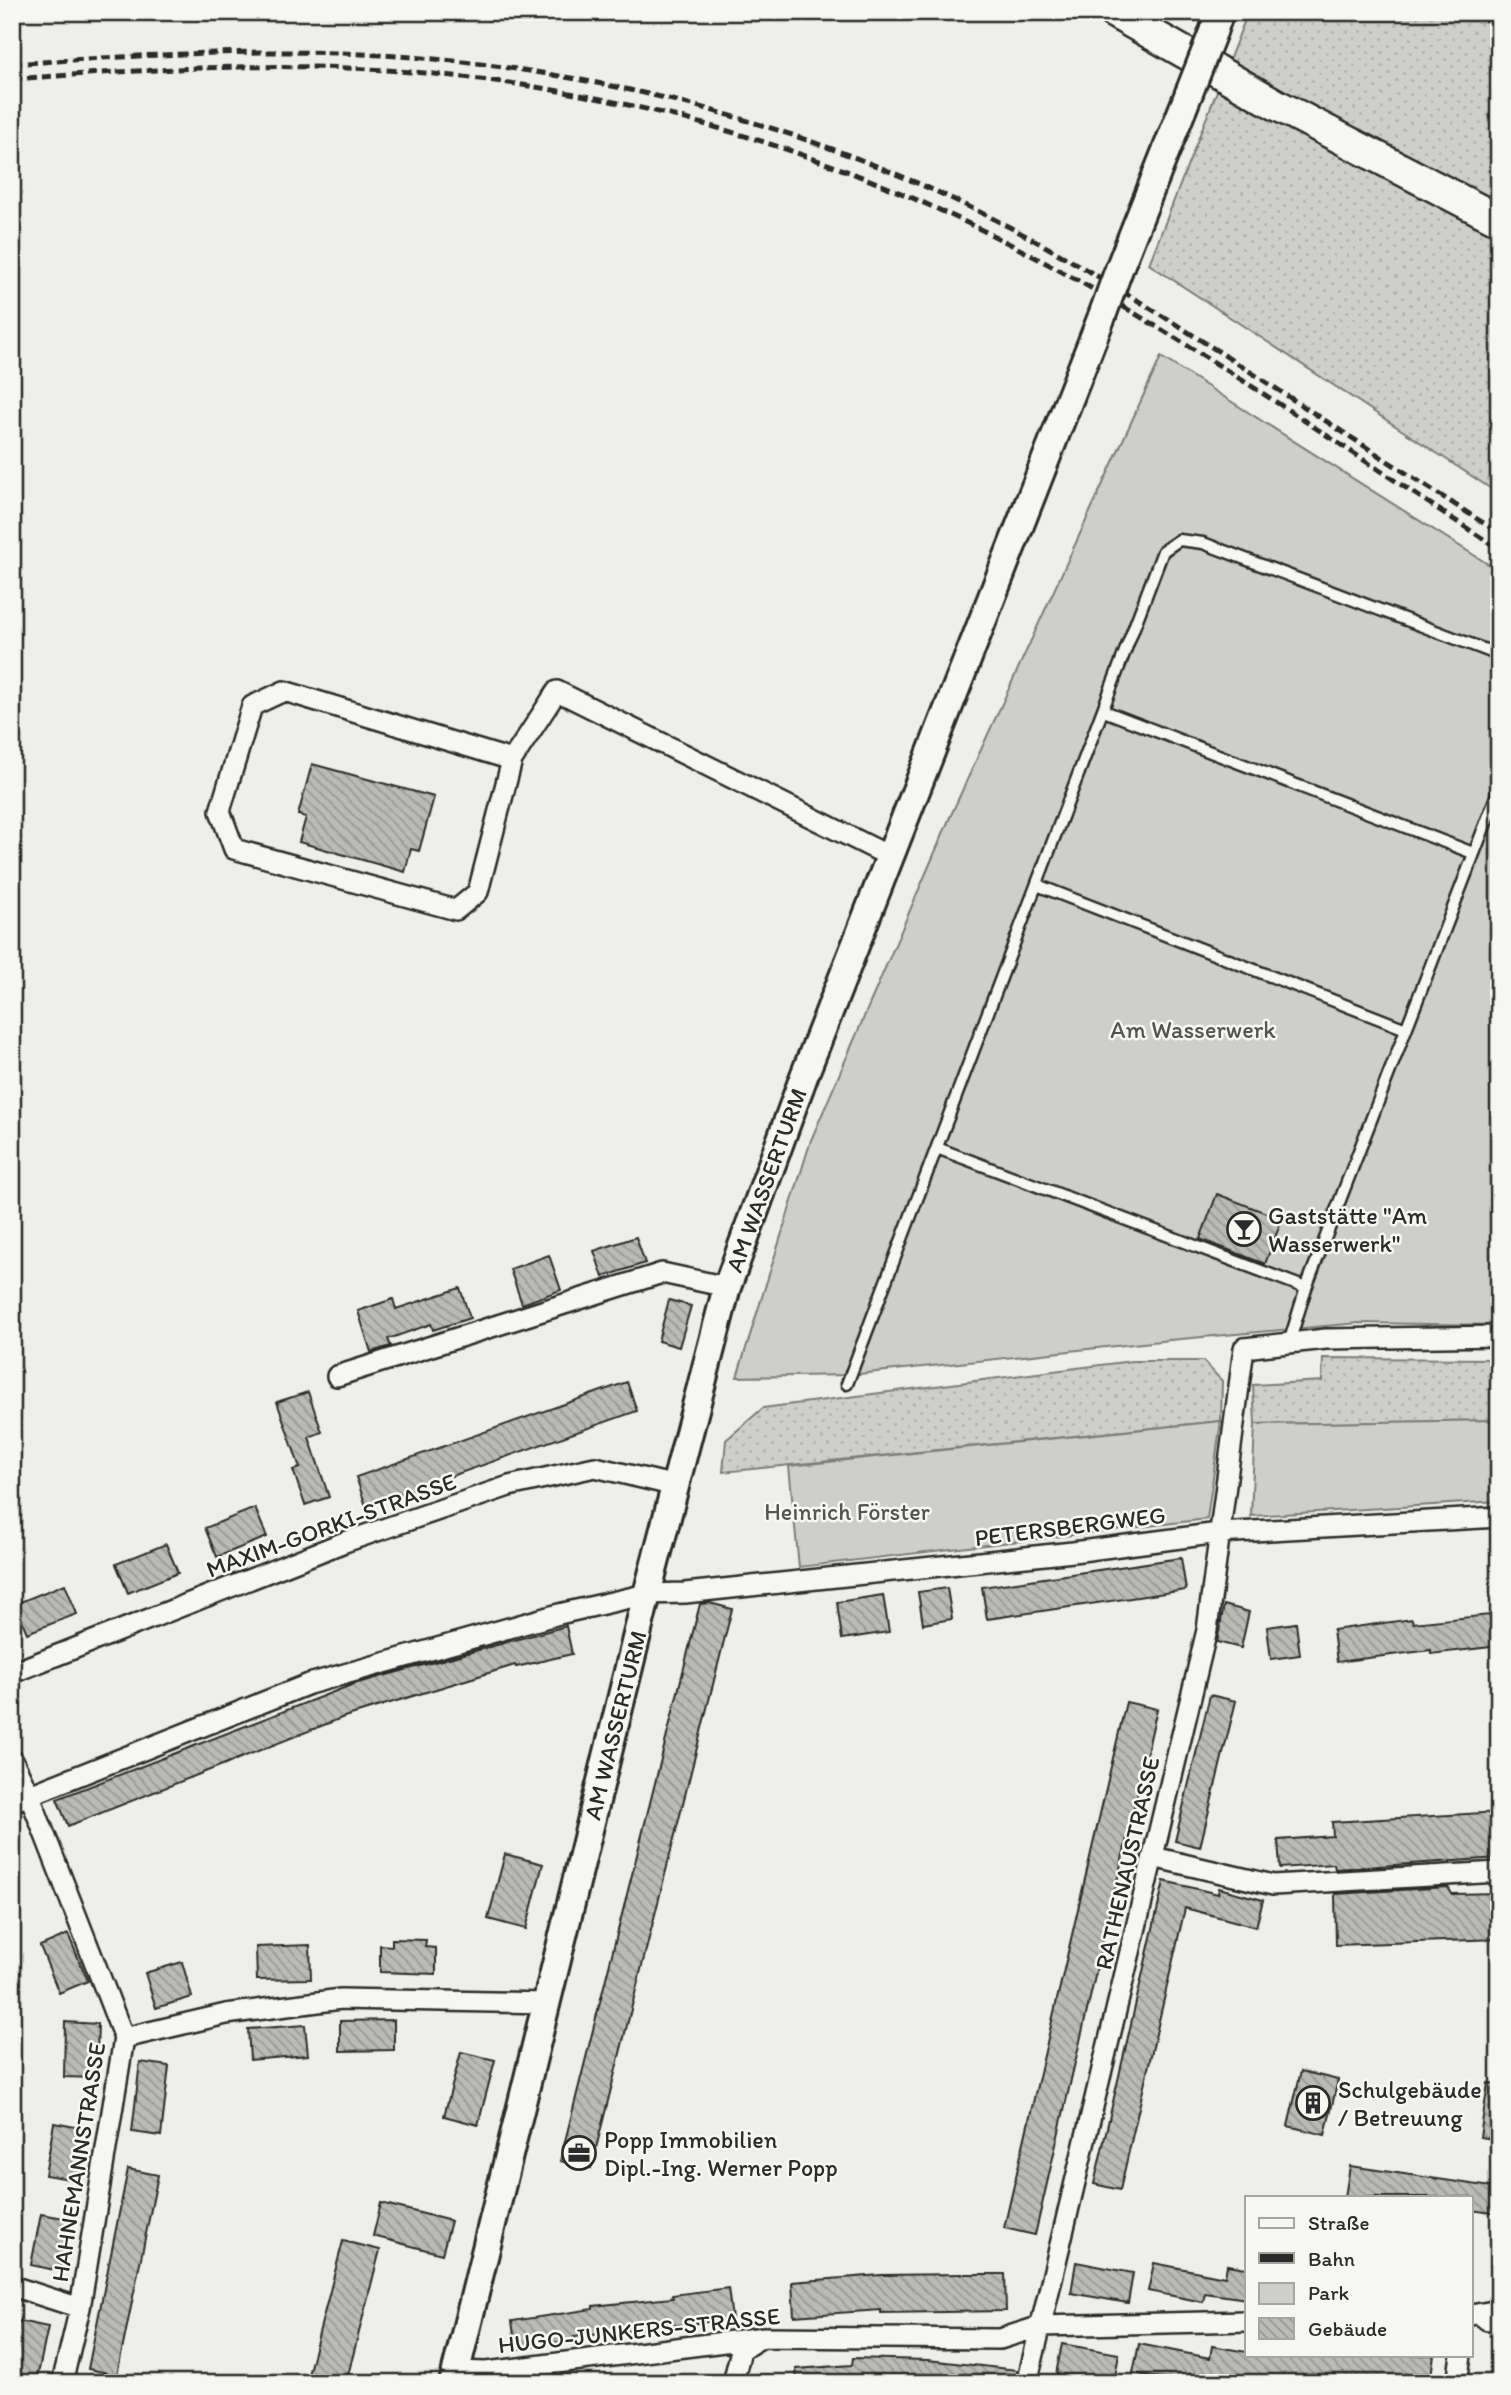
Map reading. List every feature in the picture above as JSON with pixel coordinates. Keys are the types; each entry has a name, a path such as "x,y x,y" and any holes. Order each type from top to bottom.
{"main road":[{"path":"1113,12 1277,105 1499,219"}],"street":[{"name":"AM WASSERTURM","path":"454,2377 647,1594 727,1287 804,1076 889,856 1217,22"},
{"path":"512,760 284,691 252,706 220,811 234,849 456,910 478,892 512,760 557,691 889,856"},
{"path":"337,1376 662,1273 727,1287"},
{"path":"1289,1343 1326,1339 1499,1336"},
{"name":"RATHENAUSTRASSE","path":"1027,2383 1207,1630 1244,1348 1289,1343"},
{"name":"MAXIM-GORKI-STRASSE","path":"12,1673 342,1543 509,1486 596,1467 676,1486"},
{"name":"PETERSBERGWEG","path":"647,1594 685,1593 1073,1552 1219,1533 1499,1517"},
{"path":"21,1798 309,1684 559,1614 647,1594"},
{"name":"HAHNEMANNSTRASSE","path":"12,1759 21,1798 124,2038 80,2308 62,2383"},
{"path":"1153,1857 1273,1885 1499,1872"},
{"path":"124,2038 226,2014 341,1999 546,2003"},
{"path":"12,2286 80,2308"},
{"path":"1472,2317 1499,2311"},
{"name":"HUGO-JUNKERS-STRASSE","path":"454,2377 764,2337 1000,2339 1041,2326 1245,2321"},
{"path":"733,2383 741,2350 764,2337"},
{"path":"1457,2383 1461,2356"}],"lane":[{"path":"848,1384 1163,551 1179,540 1203,543 1499,655"},
{"path":"1104,711 1473,853"},
{"path":"1289,1343 1306,1288 1499,789"},
{"path":"1037,885 1406,1028"},
{"path":"937,1148 1306,1288"},
{"path":"1472,2317 1485,2324 1499,2325"}],"green space":[{"path":"1248,12 1499,12 1499,494 1149,264"},
{"name":"Am Wasserwerk","path":"1161,357 1499,571 1499,1325 1359,1323 1170,1340 849,1375 737,1377 811,1140 951,815"},
{"path":"1323,1358 1499,1359 1499,1420 1255,1424 1253,1385 1322,1381"},
{"path":"1132,1361 1203,1361 1222,1381 1221,1421 723,1472 726,1440 763,1408"},
{"path":"1499,1420 1499,1501 1251,1516 1255,1424"},
{"name":"Heinrich Förster","path":"1221,1421 1207,1519 799,1567 789,1466"}],"building":[{"path":"312,764 434,797 419,851 411,849 405,872 299,842 306,817 298,815"},
{"path":"1217,1194 1282,1219 1265,1264 1200,1239"},
{"path":"636,1237 645,1263 603,1277 594,1251"},
{"path":"549,1255 561,1290 522,1304 510,1269"},
{"path":"460,1288 470,1318 433,1330 431,1324 388,1339 391,1346 371,1352 358,1311 393,1299 396,1309"},
{"path":"669,1300 691,1306 679,1347 658,1341"},
{"path":"627,1382 637,1411 366,1506 356,1477"},
{"path":"308,1392 322,1432 309,1437 329,1497 305,1505 293,1470 300,1468 277,1402"},
{"path":"255,1508 267,1537 217,1557 205,1528"},
{"path":"166,1544 178,1573 128,1593 116,1564"},
{"path":"1181,1558 1186,1590 987,1619 982,1587"},
{"path":"65,1584 77,1614 27,1633 15,1604"},
{"path":"947,1588 952,1619 923,1624 918,1592"},
{"path":"883,1595 889,1632 842,1639 837,1602"},
{"path":"710,1603 732,1609 591,2168 560,2161 700,1604"},
{"path":"1224,1605 1249,1612 1241,1648 1217,1642"},
{"path":"1499,1614 1499,1646 1431,1654 1431,1650 1337,1662 1333,1630 1412,1619 1413,1623"},
{"path":"1296,1623 1300,1655 1271,1659 1267,1627"},
{"path":"566,1626 572,1654 516,1667 515,1665 344,1717 68,1826 57,1799 354,1684"},
{"path":"1210,1695 1236,1701 1200,1847 1175,1841"},
{"path":"1126,1702 1157,1709 1035,2235 1004,2228"},
{"path":"1499,1812 1499,1858 1335,1869 1334,1864 1280,1868 1278,1840 1333,1836 1332,1822"},
{"path":"505,1854 543,1864 526,1929 488,1919"},
{"path":"1164,1881 1218,1894 1219,1888 1263,1900 1256,1927 1185,1908 1120,2190 1094,2184"},
{"path":"1448,1887 1452,1894 1499,1893 1499,1939 1336,1945 1335,1894"},
{"path":"68,1934 88,1981 59,1993 40,1946"},
{"path":"392,1939 426,1940 425,1947 436,1948 436,1974 380,1972 380,1945 392,1946"},
{"path":"310,1945 311,1979 257,1980 256,1947"},
{"path":"182,1962 192,1997 156,2008 145,1973"},
{"path":"394,2020 394,2050 340,2051 340,2021"},
{"path":"65,2022 98,2024 96,2078 64,2077"},
{"path":"305,2025 308,2055 250,2060 248,2029"},
{"path":"461,2052 495,2060 478,2125 444,2116"},
{"path":"140,2062 169,2066 161,2136 132,2132"},
{"name":"Schulgebäude / Betreuung","path":"1301,2071 1338,2080 1325,2135 1288,2126"},
{"path":"1488,2083 1499,2084 1499,2140 1480,2137"},
{"path":"54,2123 86,2129 77,2180 45,2175"},
{"path":"1350,2166 1499,2188 1499,2214 1472,2210 1472,2196 1345,2196"},
{"path":"128,2169 158,2175 117,2375 88,2369"},
{"path":"381,2203 451,2221 442,2254 373,2236"},
{"path":"41,2214 70,2219 60,2271 31,2265"},
{"path":"343,2241 380,2250 346,2383 337,2383 308,2375"},
{"path":"1076,2262 1133,2273 1128,2303 1071,2293"},
{"path":"1154,2263 1225,2277 1227,2265 1245,2268 1245,2299 1205,2293 1203,2302 1148,2291"},
{"path":"1005,2274 1006,2311 881,2313 881,2310 794,2316 792,2282 881,2275"},
{"path":"728,2288 732,2319 574,2337 575,2340 516,2349 512,2321 593,2309 593,2306 673,2298 672,2295"},
{"path":"19,2321 48,2327 37,2379 12,2375 12,2355"},
{"path":"1062,2344 1119,2354 1114,2383 1056,2374"},
{"path":"1139,2344 1210,2358 1212,2346 1245,2352 1245,2356 1289,2358 1434,2356 1430,2383 1243,2383 1190,2374 1189,2383 1185,2383 1133,2373"},
{"path":"853,2358 928,2360 1018,2370 1015,2383 797,2383 796,2369 852,2365"}],"railway":[{"path":"12,64 253,52 398,56 470,63 614,86 754,123 891,172 957,201 1032,239 1178,325 1499,533"},
{"path":"12,79 254,67 399,71 555,90 707,125 782,148 929,205 1065,273 1253,387 1499,549"}],"place":[{"name":"Gaststätte \"Am Wasserwerk\"","path":"1244,1229"},
{"name":"Schulgebäude / Betreuung","path":"1313,2103"},
{"name":"Popp Immobilien Dipl.-Ing. Werner Popp","path":"579,2153"}]}
